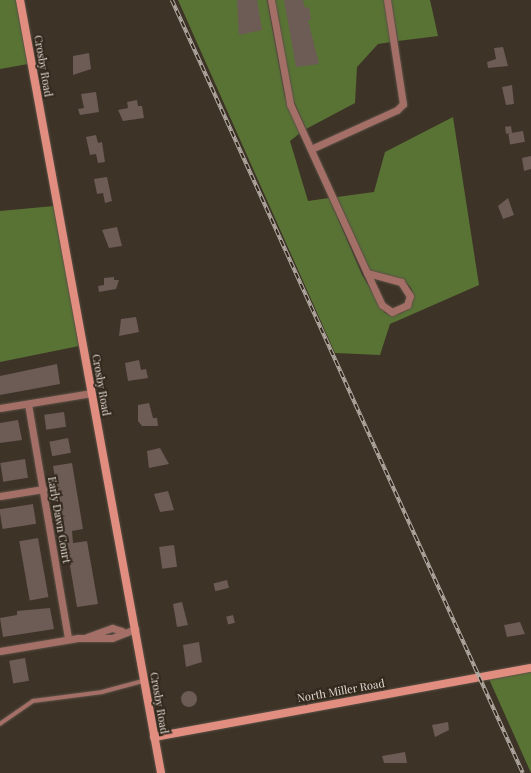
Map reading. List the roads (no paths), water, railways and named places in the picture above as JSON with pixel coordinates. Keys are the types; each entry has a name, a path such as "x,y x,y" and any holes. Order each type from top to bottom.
{"street":[{"name":"Crosby Road","path":"20,0 161,773"},
{"path":"271,0 288,97 311,149 367,273 386,310 400,310 407,305 410,296 401,282 367,273"},
{"path":"311,149 397,110 403,104 387,0"},
{"path":"0,408 92,393"},
{"name":"Early Dawn Court","path":"28,404 68,639"},
{"path":"0,496 43,489"},
{"path":"0,651 99,635 112,638 122,631 135,629"},
{"name":"North Miller Road","path":"154,737 531,668"}],"lane":[{"path":"0,724 33,701 102,692 144,680"}],"railway":[{"path":"172,0 523,773"}]}
